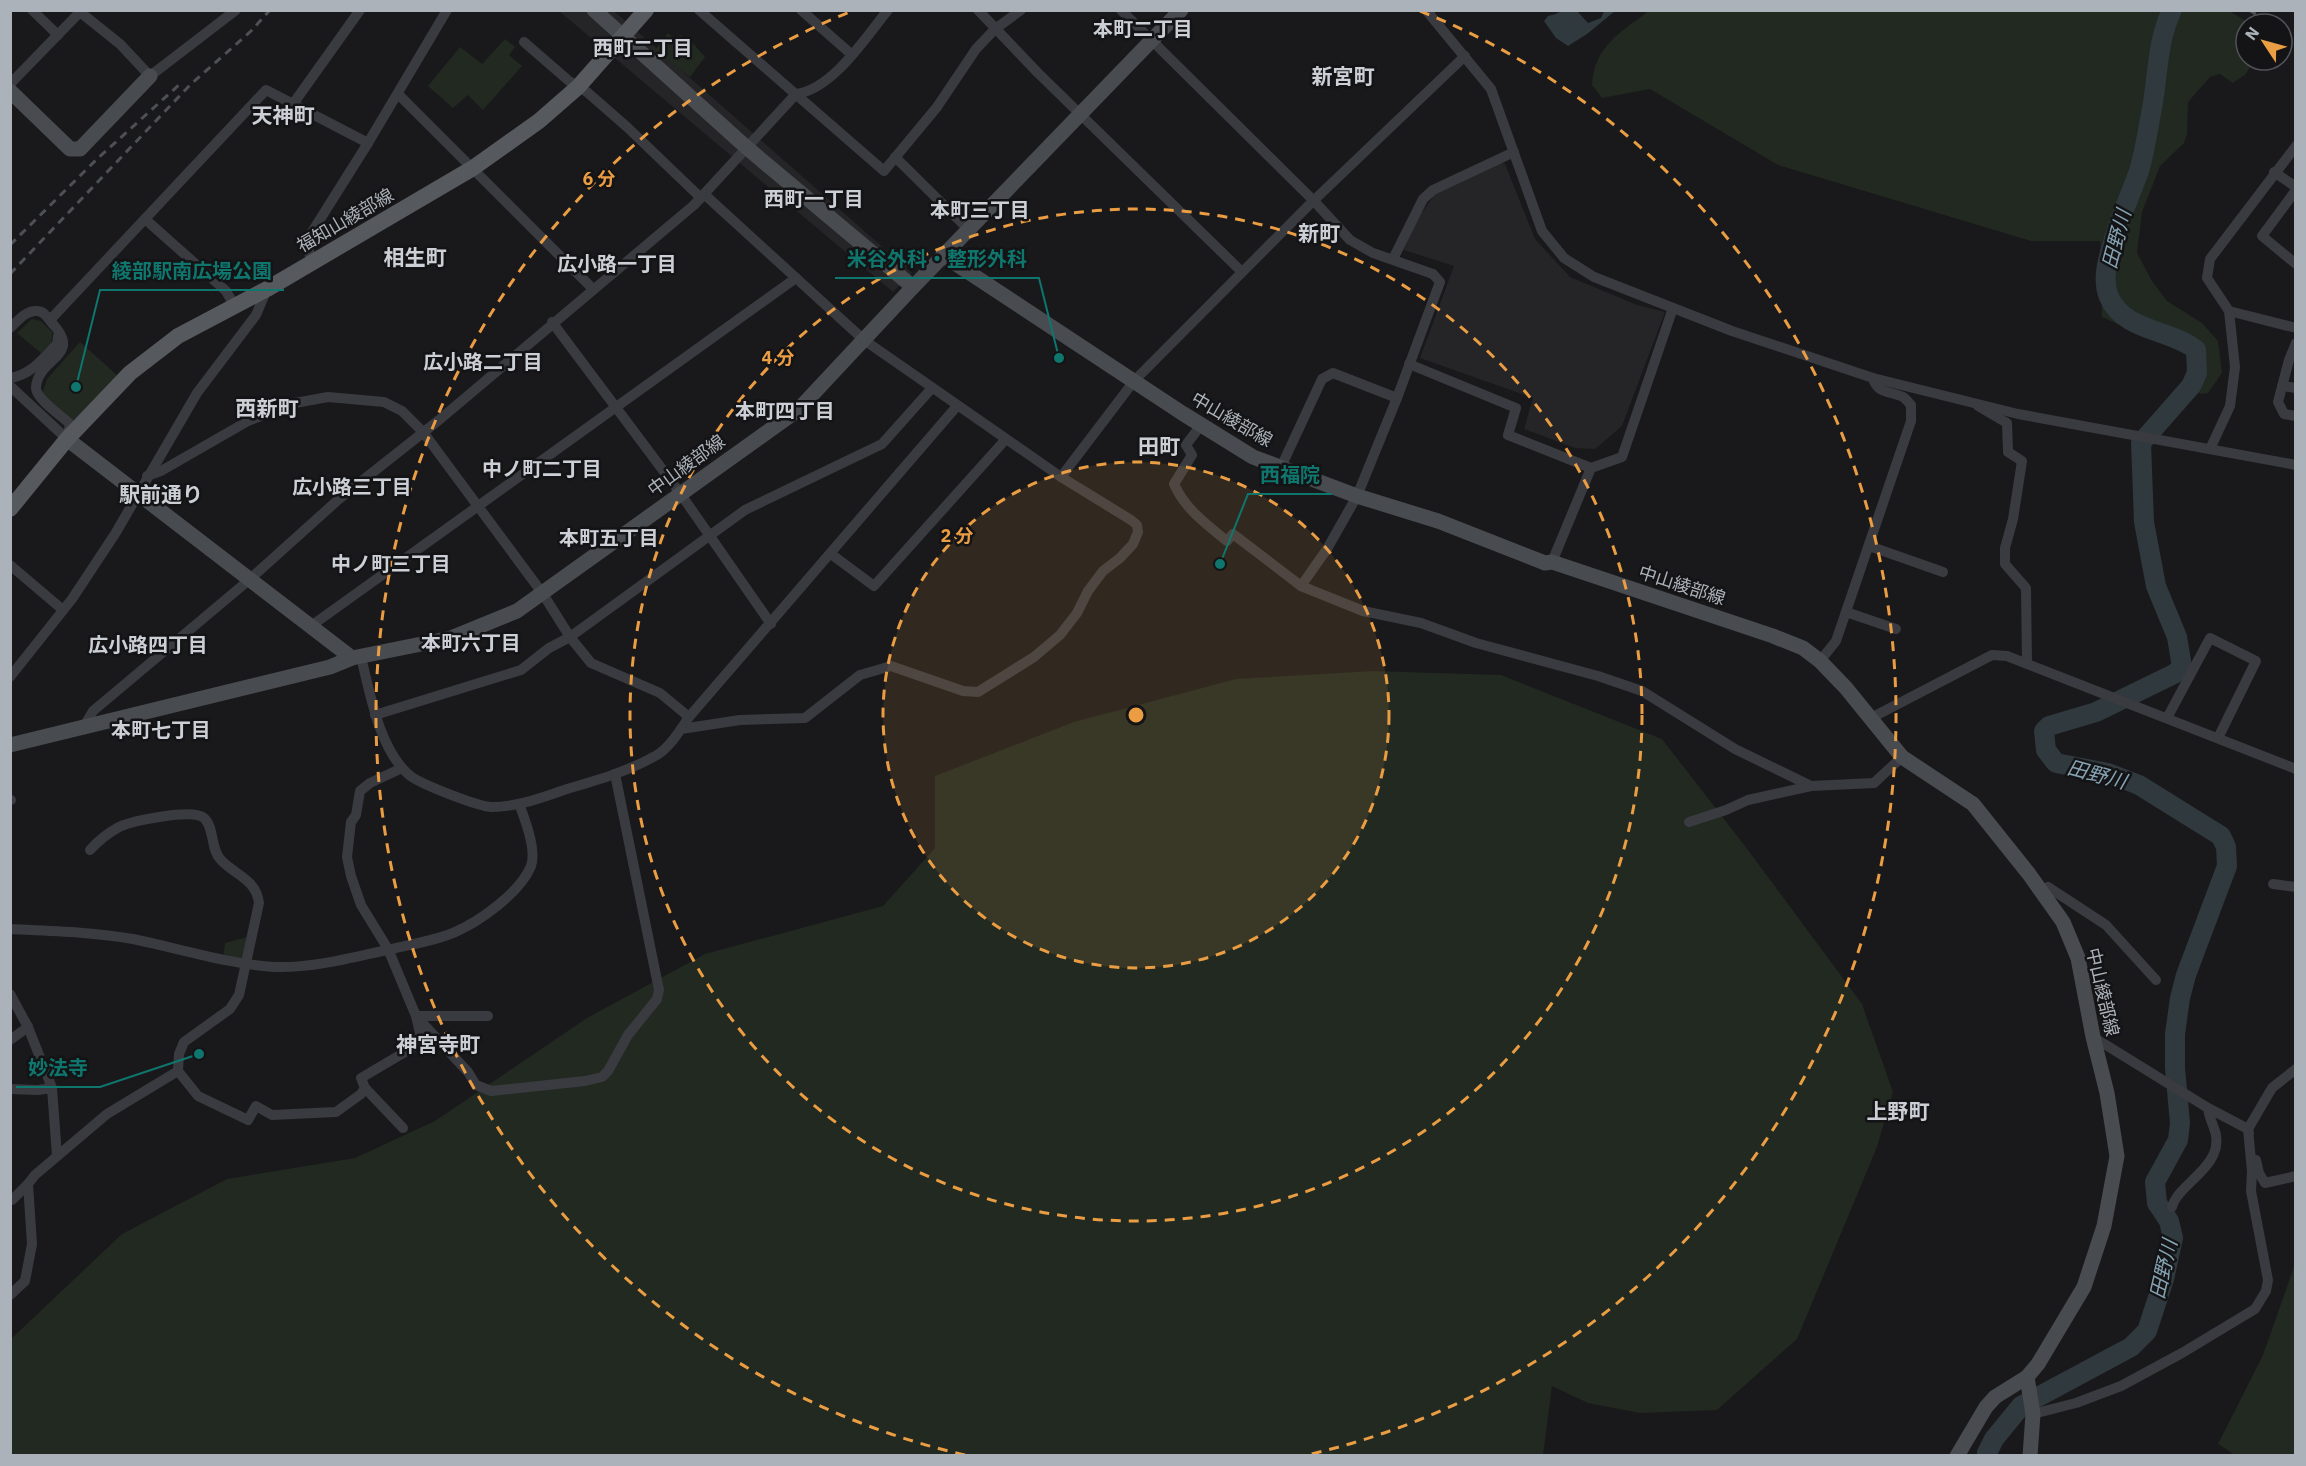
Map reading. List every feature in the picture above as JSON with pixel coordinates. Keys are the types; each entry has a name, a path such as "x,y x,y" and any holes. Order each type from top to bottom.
{"main road":[{"path":"594,10 746,147 913,287"},
{"name":"福知山綾部線","path":"10,509 67,439 130,373 178,336 267,289 473,168 538,121 578,87 646,10"},
{"path":"944,256 1181,10"},
{"path":"10,91 70,149 80,149 150,76"},
{"name":"中山綾部線","path":"10,745 330,667 357,657 451,638 517,611 798,410 944,256 1253,457 1357,496 1438,521 1545,563 1552,562 1803,648 1820,661 1846,688 1902,757 1973,804 2063,922 2078,958 2092,1037 2107,1093 2117,1156 2106,1216 2084,1287 2038,1364 2027,1377"},
{"path":"67,439 249,580 357,657"},
{"path":"1957,1455 1986,1407 1995,1397 2027,1377 2032,1404 2030,1455"}],"street":[{"path":"32,10 58,35"},
{"path":"10,84 80,12 84,12 120,44 150,76 236,10"},
{"path":"293,104 360,10"},
{"path":"699,10 884,171 937,107 976,49 995,29 1021,10"},
{"path":"801,10 851,54"},
{"path":"83,728 93,711 249,580 339,499 423,432 702,196 796,94 808,93 835,75 888,10"},
{"path":"978,10 1242,272"},
{"path":"1121,10 1314,201 1350,240 1373,253 1432,274 1440,282 1397,398 1357,496 1327,549 1301,586"},
{"path":"1425,10 1491,89 1542,231 1564,258 1594,277 1673,308 1873,378 2018,414 2295,465"},
{"path":"311,262 307,240 398,94 443,12"},
{"path":"524,42 627,127 864,340 1061,477 1137,525 1138,532 1133,544 1103,571 1088,591 1077,614 1060,634 1034,657 978,692 963,691 891,666 860,675 805,718 740,720 681,729"},
{"path":"1061,477 1134,381 1314,201 1464,56"},
{"path":"52,322 266,90 368,143"},
{"path":"398,94 592,288"},
{"path":"2210,449 2229,406 2235,367 2229,310 2207,278 2210,259 2295,146"},
{"path":"1393,259 1423,199 1433,190 1514,152"},
{"path":"895,157 969,230"},
{"path":"2274,172 2295,189 2262,236 2295,264"},
{"path":"145,219 226,291 234,305"},
{"path":"311,626 796,278"},
{"path":"10,677 63,610 115,534 136,493 197,393 256,315 267,289"},
{"path":"1409,364 1516,408 1508,435 1591,468 1622,457 1673,308"},
{"path":"10,328 25,314 35,310 44,314 62,334 64,340 62,351 40,377 36,387 39,397 70,424 67,439"},
{"path":"2229,310 2295,328"},
{"path":"10,378 32,370 57,344 59,340 52,322"},
{"path":"552,322 680,493 771,624"},
{"path":"2295,346 2278,402 2284,414 2295,416"},
{"path":"1281,467 1322,379 1333,373 1397,398"},
{"path":"1820,661 1836,641 1911,421 1911,405 1902,397 1885,393 1874,383 1873,378"},
{"path":"10,386 67,439"},
{"path":"2282,386 2295,388"},
{"path":"375,715 521,670 745,510 882,444 932,388"},
{"path":"147,476 161,471 248,421 295,403 328,398 384,402 402,411 423,432 591,663 660,693 689,717"},
{"path":"1972,402 2007,423 2008,452 2022,460 2013,519 2005,548 2005,564 2026,588 2027,664"},
{"path":"357,657 375,715 392,757 410,776 435,788 489,807 519,804 615,774 659,754 957,406"},
{"path":"1201,425 1186,445 1192,455 1174,484 1180,498 1204,523 1227,541 1233,534 1301,586 1363,611 1421,623 1476,643 1598,675 1642,691 1735,749 1811,786"},
{"path":"831,554 874,586 1006,439"},
{"path":"1552,562 1591,468"},
{"path":"1869,546 1943,572"},
{"path":"10,565 63,610"},
{"path":"1846,612 1896,629"},
{"path":"2167,718 2210,638 2256,661 2218,738"},
{"path":"1871,718 1992,656 2007,656 2295,769"},
{"path":"1689,822 1748,800 1811,786 1874,783 1902,757"},
{"path":"402,768 370,783 360,791 358,807 351,822 347,857 361,905 388,949 416,1016 422,1042 361,1078 365,1088 403,1128"},
{"path":"416,1016 468,1072 476,1085 491,1091 595,1080 608,1071 628,1035 657,999 659,990 615,774"},
{"path":"10,929 79,932 129,939 273,967 309,967 388,949 453,933 505,899 532,864 530,831 519,804"},
{"path":"90,850 98,841 118,827 141,820 195,814 204,817 209,825 216,853 221,861 246,879 258,892 259,903 239,995 230,1009 184,1042 179,1054 178,1071 198,1096 248,1120 256,1106 272,1115 336,1112 361,1094 365,1088"},
{"path":"2273,884 2295,887"},
{"path":"2042,893 2048,887 2106,926 2156,980"},
{"path":"10,993 28,1027 52,1088 57,1156"},
{"path":"416,1016 488,1016"},
{"path":"10,1040 28,1027"},
{"path":"2092,1037 2208,1108 2248,1129 2259,1173 2265,1184 2295,1176"},
{"path":"2032,1404 2076,1403 2121,1386 2255,1309 2266,1291 2268,1280 2251,1191 2252,1171 2248,1129 2272,1088 2295,1070"},
{"path":"12,1200 35,1175 107,1114 178,1071"},
{"path":"10,1089 52,1088"},
{"path":"2172,1207 2174,1199 2198,1177 2213,1154 2217,1137 2208,1108"},
{"path":"10,1295 25,1281 32,1244 28,1184"}],"shaded area":[{"path":"1650,10 2228,10 2234,14 2234,72 2247,72 2233,83 2220,74 2210,77 2188,102 2187,134 2184,143 2160,166 2142,212 2137,253 2152,281 2167,301 2202,323 2218,341 2222,373 2208,393 2200,394 2196,388 2203,365 2187,355 2102,317 2100,241 2031,241 1778,165 1650,89 1602,98 1592,85 1598,60 1611,41"},
{"path":"559,11 614,11 912,273 893,292"},
{"path":"1561,11 1577,11 1588,23 1601,18 1604,11 1615,11 1568,46 1556,38 1544,21 1548,16"},
{"path":"668,33 673,38 681,35 691,41 705,57 690,77 655,50"},
{"path":"505,39 515,47 509,55 522,66 483,110 468,95 453,108 428,86 460,47 482,64"},
{"path":"1490,158 1505,164 1535,239 1570,277 1637,305 1665,312 1622,426 1595,449 1575,448 1524,429 1533,398 1420,358 1454,266 1404,250 1411,229 1440,186"},
{"path":"32,319 41,321 52,332 50,344 41,353 17,333"},
{"path":"80,342 118,376 73,421 42,394 47,379"},
{"path":"1373,671 1501,675 1662,739 1862,1004 1893,1092 1877,1147 1797,1339 1717,1410 1640,1413 1588,1403 1552,1386 1543,1455 11,1456 11,1339 122,1234 227,1179 355,1158 435,1121 587,1018 705,954 883,906 935,848 935,776 1074,722 1236,679"},
{"path":"251,936 246,963 223,958 225,943"},
{"path":"2295,1264 2295,1455 2235,1455 2218,1444 2263,1355"}],"waterway":[{"name":"田野川","path":"1988,1456 1987,1453 1994,1439 2021,1406 2131,1347 2147,1331 2164,1279 2173,1238 2169,1221 2157,1203 2155,1182 2178,1140 2180,1123 2175,1068 2175,1034 2180,998 2186,975 2227,866 2226,847 2221,836 2139,785 2108,773 2056,763 2046,750 2044,731 2049,726 2096,712 2174,674 2182,667 2177,637 2156,586 2144,522 2141,443 2191,386 2197,373 2196,350 2186,343 2125,317 2109,297 2106,280 2107,263 2112,246 2145,148 2163,34 2172,10"}],"railway":[{"path":"10,274 190,85 251,31 270,10"},
{"path":"10,245 97,159 180,84"}],"place":[{"name":"米谷外科・整形外科","path":"1059,358"},
{"name":"綾部駅南広場公園","path":"76,387"},
{"name":"西福院","path":"1220,564"},
{"name":"妙法寺","path":"199,1054"}],"district":[{"name":"本町二丁目","path":"1143,28"},
{"name":"西町二丁目","path":"643,47"},
{"name":"新宮町","path":"1343,76"},
{"name":"天神町","path":"283,115"},
{"name":"西町一丁目","path":"814,198"},
{"name":"本町三丁目","path":"980,209"},
{"name":"新町","path":"1319,233"},
{"name":"相生町","path":"415,257"},
{"name":"広小路一丁目","path":"617,263"},
{"name":"広小路二丁目","path":"483,361"},
{"name":"西新町","path":"267,408"},
{"name":"本町四丁目","path":"785,410"},
{"name":"田町","path":"1159,446"},
{"name":"中ノ町二丁目","path":"542,468"},
{"name":"広小路三丁目","path":"352,486"},
{"name":"駅前通り","path":"161,494"},
{"name":"本町五丁目","path":"609,537"},
{"name":"中ノ町三丁目","path":"391,563"},
{"name":"本町六丁目","path":"471,642"},
{"name":"広小路四丁目","path":"148,644"},
{"name":"本町七丁目","path":"161,729"},
{"name":"神宮寺町","path":"438,1044"},
{"name":"上野町","path":"1898,1111"}]}
